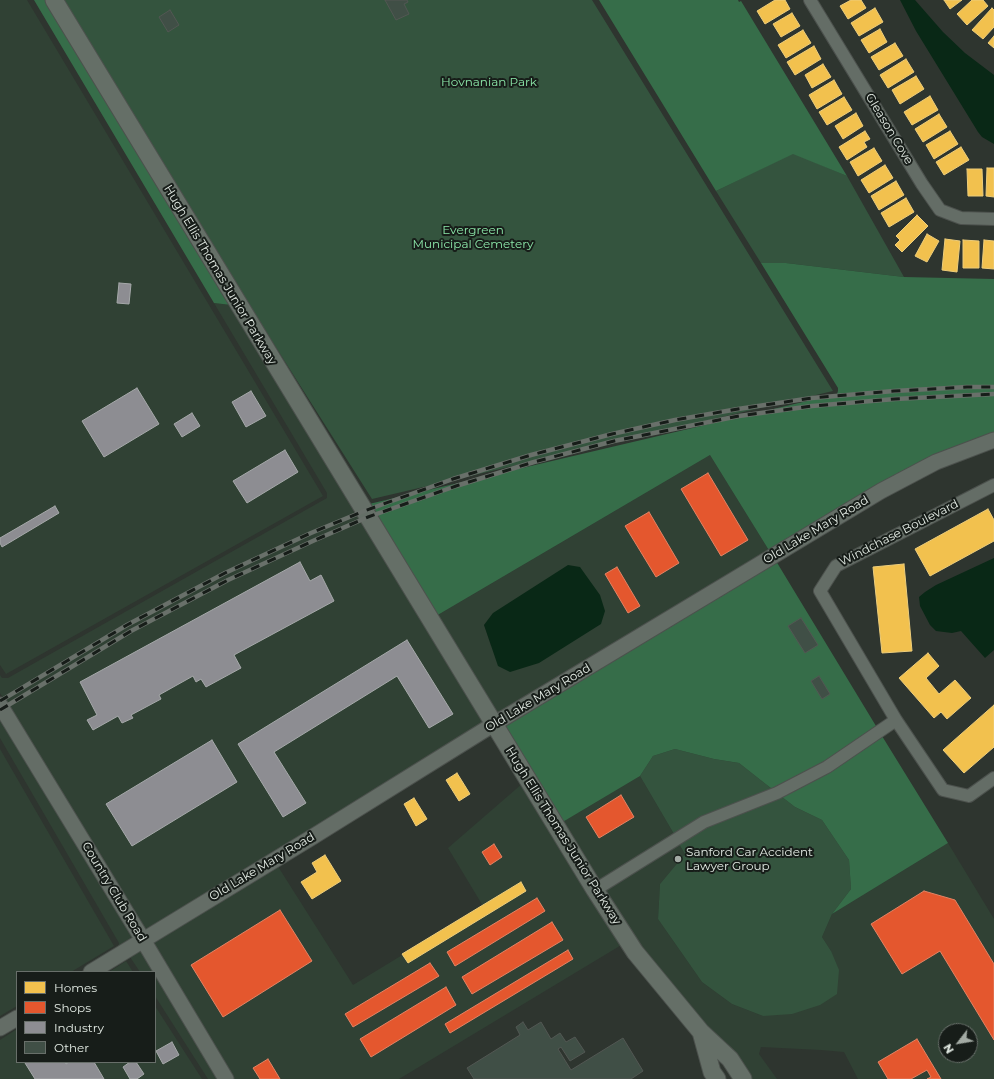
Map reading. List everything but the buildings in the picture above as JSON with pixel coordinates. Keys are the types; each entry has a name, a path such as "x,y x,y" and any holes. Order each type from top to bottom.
{"main road":[{"name":"Hugh Ellis Thomas Junior Parkway","path":"54,0 595,890 635,952 701,1032 712,1072 717,1079"},
{"path":"701,1032 730,1059 743,1079"}],"street":[{"name":"Gleason Cove","path":"810,0 922,184 940,210 961,218 994,219"},
{"name":"Old Lake Mary Road","path":"93,971 494,724 881,491 936,462 994,440"},
{"name":"Windchase Boulevard","path":"994,485 836,566 820,591 896,720 943,790 969,796 994,778"},
{"name":"Country Club Road","path":"0,705 226,1079"},
{"path":"595,890 704,822 777,793 827,767 896,720"},
{"path":"0,1028 16,1019"}],"shaded area":[{"path":"0,0 27,0 323,496 6,674 0,665"},
{"path":"34,0 47,0 231,305 214,303"},
{"path":"599,0 741,1 847,176 793,154 716,191"},
{"path":"900,0 915,0 943,32 965,53 994,75 994,144 982,137 978,132 916,31"},
{"path":"761,263 786,263 904,277 994,279 994,434 770,552 710,455 436,616 369,504 837,394 838,388"},
{"path":"214,303 231,305 486,722 146,932 0,693 0,675 2,678 8,678 327,498 327,493"},
{"path":"710,455 770,552 497,716 436,616","holes":["493,613 491,646 484,625"]},
{"path":"994,558 994,650 985,658 961,631 952,633 936,631 930,625 920,606 919,597 936,585"},
{"path":"776,561 876,726 824,762 772,789 739,763 714,759 675,749 653,756 640,776 561,823 503,725"},
{"path":"568,565 580,567 600,595 605,611 601,624 539,663 510,672 498,666 484,625 493,613"},
{"path":"0,717 135,938 118,949 119,943 0,738"},
{"path":"882,736 948,843 832,914 851,889 849,860 822,820 795,807 782,797"},
{"path":"0,749 114,946 73,971 16,971 16,1007 0,1016"},
{"path":"640,776 674,834 597,882 561,823"},
{"path":"523,783 623,944 399,1079 233,1079 151,941 277,865 353,985 483,906 448,848"},
{"path":"948,843 994,919 994,1079 858,1079 844,1052 761,1047 759,1054 777,1079 750,1079 706,1029 640,948 603,891 679,844 685,854 660,884 658,919 702,982 732,1004 763,1016 831,951 822,937 832,914"},
{"path":"140,948 154,971 139,971 130,957"},
{"path":"126,961 132,971 111,971"},
{"path":"156,974 219,1079 208,1079 156,998"},
{"path":"156,1008 202,1079 0,1079 0,1040 16,1030 16,1063 156,1063"}],"green space":[{"name":"Evergreen Municipal Cemetery","path":"56,0 592,0 833,391 372,499"},
{"path":"793,153 847,176 904,277 786,263 761,263 716,191"},
{"path":"675,749 714,759 739,763 772,789 702,816 674,834 640,776 653,756"},
{"path":"782,797 795,807 822,820 849,860 851,889 832,914 822,937 831,951 839,970 837,994 820,1005 792,1014 763,1016 732,1004 702,982 658,919 660,884 685,854 679,844 706,827"}],"railway":[{"path":"0,701 127,625 225,573 311,533 364,511 453,479 531,455 612,434 675,420 738,409 812,398 894,391 994,387"},
{"path":"0,710 131,631 228,580 368,517 456,486 534,462 614,441 739,416 812,406 895,399 994,394"}],"place":[{"name":"Sanford Car Accident Lawyer Group","path":"678,859"}],"park label":[{"name":"Hovnanian Park","path":"489,82"}]}
